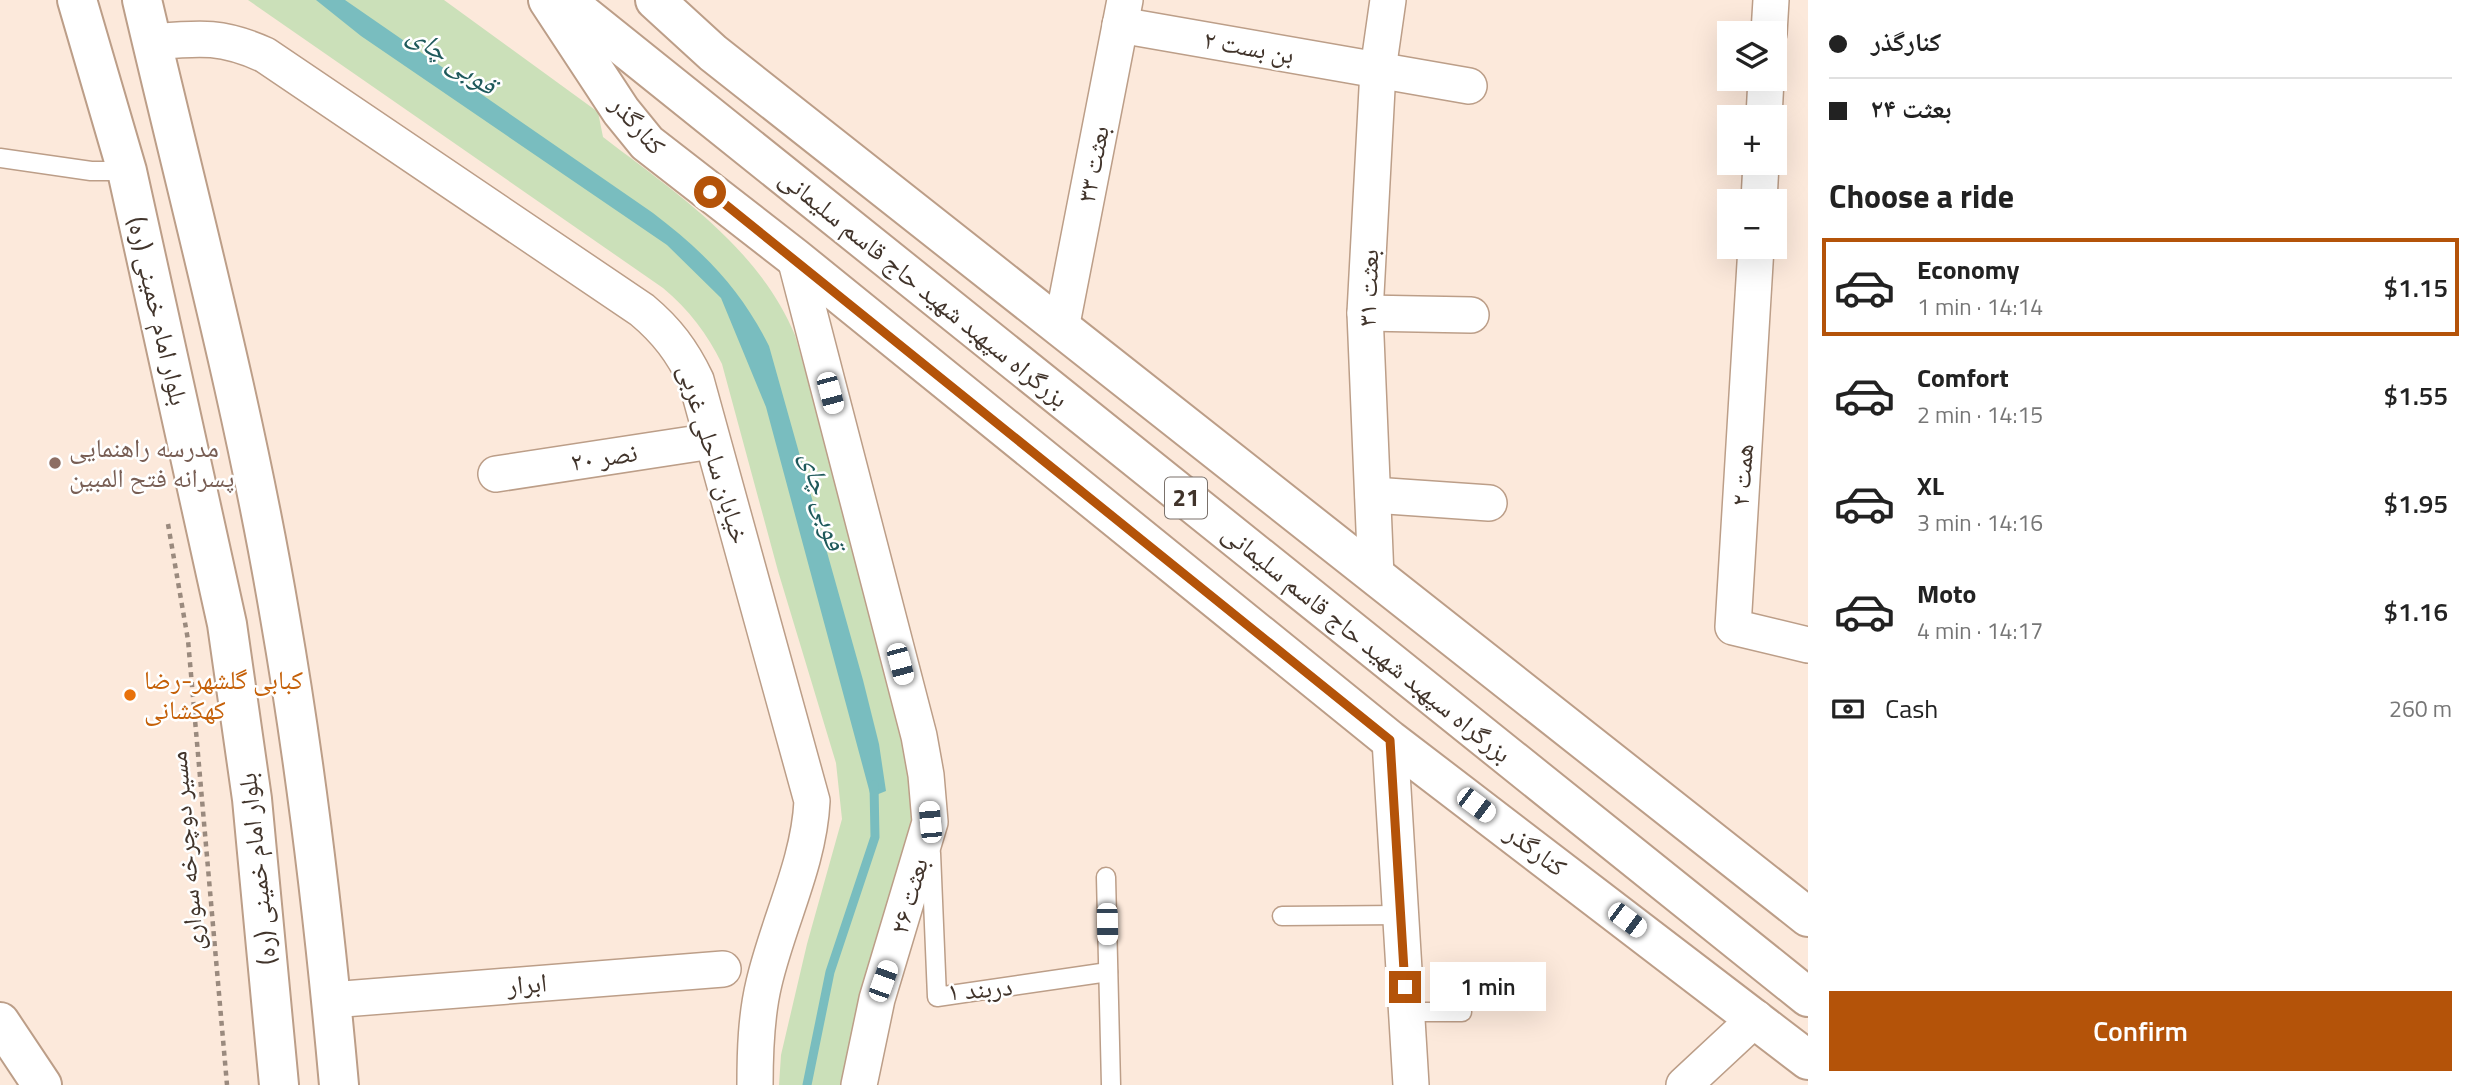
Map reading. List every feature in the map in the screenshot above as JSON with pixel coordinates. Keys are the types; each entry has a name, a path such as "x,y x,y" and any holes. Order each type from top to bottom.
{"main road":[{"name":"بلوار امام خمینی (ره)","path":"77,0 127,172 227,624 252,799 279,1085"},
{"path":"142,0 246,442 280,616 307,788 339,1085"},
{"name":"کنارگذر","path":"548,0 627,120 646,143 795,258 1390,740 1808,1060"},
{"name":"بزرگراه سپهبد شهید حاج قاسم سلیمانی","path":"565,0 1808,997"},
{"name":"بزرگراه سپهبد شهید حاج قاسم سلیمانی","path":"655,0 713,53 1808,917"},
{"path":"0,1022 43,1085"}],"street":[{"name":"بعثت ۳۱","path":"1376,577 1365,313 1378,70 1388,0"},
{"path":"1770,21 1771,0"},
{"name":"بعثت ۳۳","path":"1061,329 1123,12"},
{"name":"بن بست ۲","path":"1123,12 1378,70 1469,86"},
{"name":"خیابان ساحلی غربی","path":"152,43 203,38 236,42 265,55 642,310 662,327 681,351 696,380 812,801 807,843 764,984 756,1039 755,1085"},
{"name":"بعثت ۲۶","path":"795,258 919,736 930,822 877,999 859,1085"},
{"name":"همت ۲","path":"1755,259 1733,627 1808,645"},
{"path":"1365,313 1471,315"},
{"name":"نصر ۲۰","path":"496,474 712,441"},
{"path":"1373,495 1489,503"},
{"path":"1390,740 1411,1085"},
{"name":"ابرار","path":"331,1000 723,969"},
{"path":"1684,1085 1756,1018"}],"lane":[{"path":"0,158 91,171 127,172"},
{"name":"دربند ۱","path":"930,822 937,997 1108,972"},
{"path":"1106,877 1111,1085"},
{"path":"1282,916 1400,915"},
{"path":"1407,1012 1462,1012"}],"path":[{"name":"مسیر دوچرخه سواری","path":"165,510 188,640 227,1085"}],"green space":[{"path":"248,0 444,0 598,112 603,137 659,179 712,224 760,275 779,304 795,335 907,732 917,805 846,1085 779,1085 781,1055 807,944 842,819 836,763 778,571 722,364 716,353 697,323 663,288"}],"water":[{"name":"قوبی چای","path":"316,0 345,0 653,213 689,242 719,272 746,306 769,346 863,680 879,744 886,791 871,797 766,407 721,298 667,245 361,36"}],"waterway":[{"name":"قوبی چای","path":"807,1085 830,972 875,837 874,785"}],"place":[{"name":"مدرسه راهنمایی پسرانه فتح المبین","path":"55,463"},
{"name":"کبابی گلشهر-رضا کهکشانی","path":"130,695"}],"route":[{"path":"710,192 1390,740 1405,987"}]}
